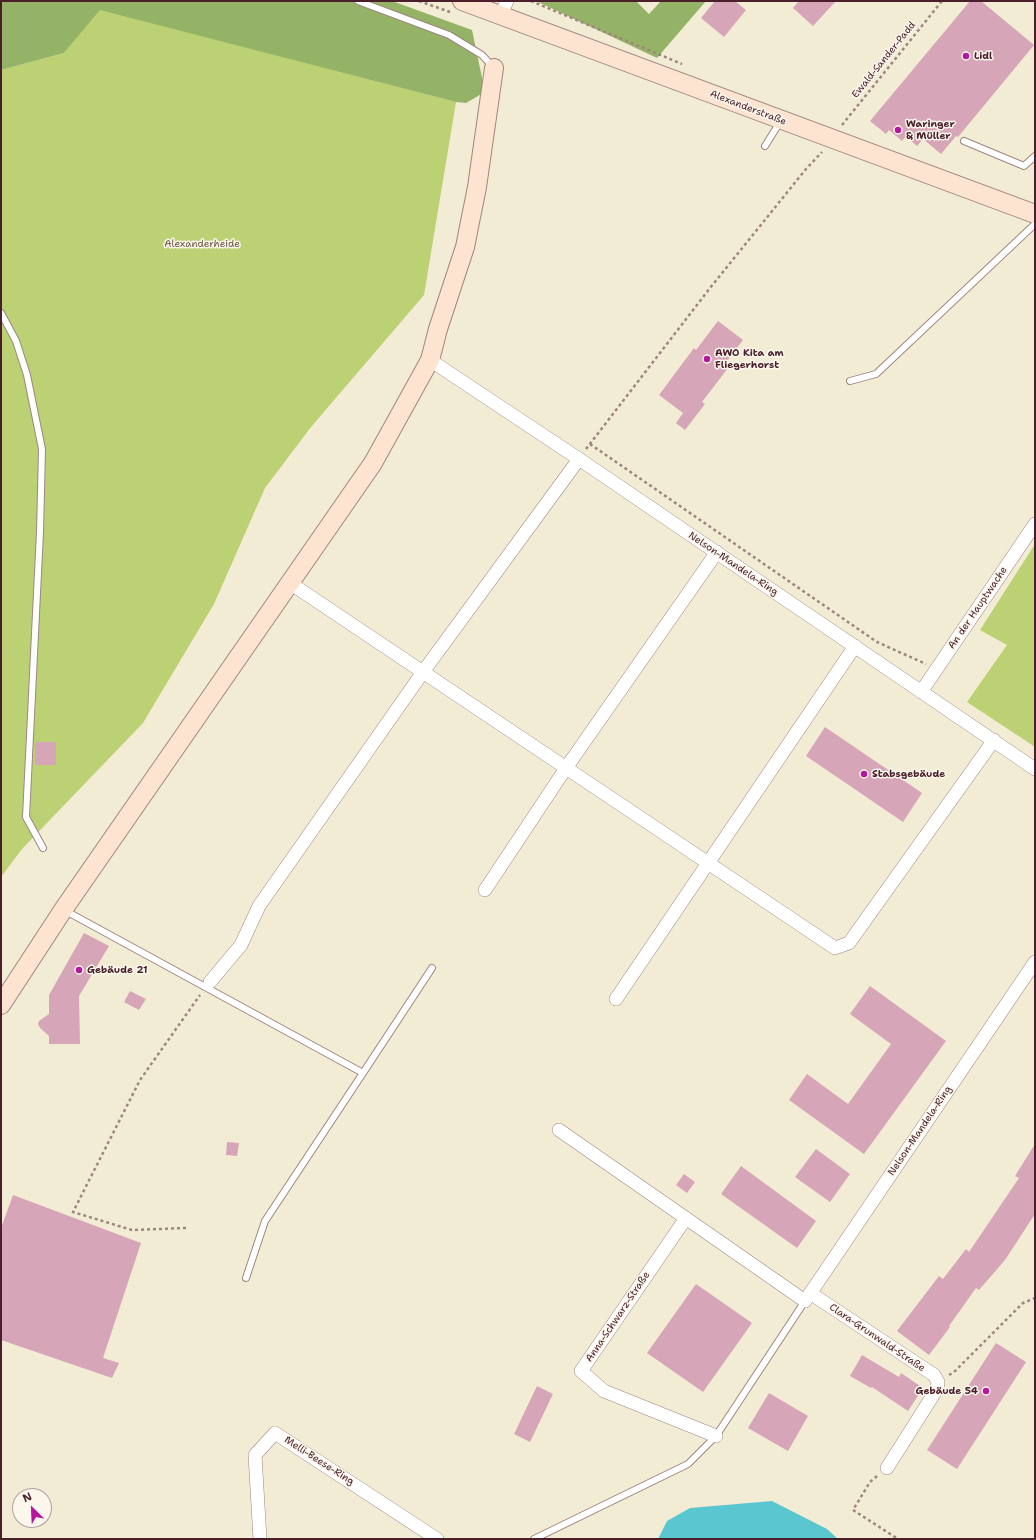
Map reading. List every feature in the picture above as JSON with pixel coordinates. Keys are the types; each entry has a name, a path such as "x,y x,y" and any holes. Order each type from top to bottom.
{"street":[{"name":"Alexanderstraße","path":"458,7 504,8 676,80 781,121 1035,214"},
{"path":"1,1005 63,910 373,463 430,360 438,329 466,247 494,68"},
{"name":"Nelson-Mandela-Ring","path":"430,360 717,552 1035,769"},
{"path":"210,982 241,945 259,906 423,672 579,459"},
{"name":"An der Hauptwache","path":"921,692 1035,524"},
{"path":"485,890 566,768 717,552"},
{"path":"290,583 835,948 849,943 994,740"},
{"path":"616,999 855,646"},
{"name":"Nelson-Mandela-Ring","path":"808,1297 1035,962"},
{"name":"Clara-Grunwald-Straße","path":"559,1130 686,1218 808,1297 934,1375 938,1382"},
{"name":"Anna-Schwarz-Straße","path":"686,1218 581,1371 604,1391 716,1436"},
{"path":"887,1468 938,1389 938,1382"},
{"name":"Melli-Beese-Ring","path":"260,1539 255,1455 275,1433 437,1539"}],"lane":[{"path":"358,1 449,35 482,55 494,68"},
{"path":"765,146 781,121"},
{"path":"964,140 1024,166 1035,156"},
{"path":"850,381 876,374 1035,224"},
{"path":"1,313 16,341 27,375 42,449 40,532 26,817 43,848"},
{"path":"63,910 362,1074"},
{"path":"246,1278 265,1221 432,968"},
{"path":"534,1539 688,1464 716,1436 793,1317 808,1297"}],"path":[{"path":"419,1 458,7"},
{"name":"Ewald-Sander-Padd","path":"842,130 842,124 942,1"},
{"path":"579,459 710,288 824,148"},
{"path":"590,444 877,642 937,669"},
{"path":"186,1228 132,1230 73,1212 140,1080 210,982"},
{"path":"938,1382 954,1372 1023,1303 1035,1298"},
{"path":"887,1468 870,1482 853,1510 898,1539"}],"green space":[{"path":"1,1 392,1 472,30 485,92 466,103 456,102 100,10 64,53 1,70"},
{"path":"536,1 636,1 649,14 661,1 706,1 657,58"},
{"name":"Alexanderheide","path":"100,9 456,102 424,295 311,427 265,488 214,604 143,723 22,849 1,877 1,70 64,53"},
{"path":"1035,544 1035,747 967,702 1007,645 980,630"}],"water":[{"path":"772,1501 827,1529 838,1539 658,1539 667,1521 690,1508"}],"building":[{"path":"715,1 735,1 746,10 724,37 701,18"},
{"path":"799,1 836,1 813,26 793,8"},
{"path":"970,1 981,1 1034,45 958,137 956,136 941,154 923,139 917,146 906,136 902,141 889,130 886,134 870,121"},
{"name":"AWO Kita am Fliegerhorst","path":"718,321 743,340 724,365 728,368 702,402 705,404 685,430 676,423 683,413 659,395 694,348 696,350"},
{"name":"Stabsgebäude","path":"825,727 922,793 903,822 806,756"},
{"path":"35,742 56,742 56,765 35,765"},
{"name":"Gebäude 21","path":"84,933 109,946 79,996 80,1044 49,1044 49,1036 40,1028 38,1024 39,1021 49,1014 49,995"},
{"path":"870,986 946,1041 864,1154 789,1100 807,1074 848,1104 891,1044 850,1014"},
{"path":"130,991 146,999 139,1010 124,1002"},
{"path":"227,1142 239,1143 237,1156 226,1155"},
{"path":"1035,1144 1035,1214 1005,1260 979,1290 976,1288 929,1355 897,1331 939,1276 943,1279 966,1249 969,1252 1019,1178 1015,1176"},
{"path":"816,1149 850,1174 830,1202 795,1177"},
{"path":"741,1166 816,1221 797,1248 721,1194"},
{"path":"684,1174 695,1182 687,1193 676,1185"},
{"path":"13,1195 141,1243 103,1358 119,1363 112,1378 1,1340 1,1228"},
{"path":"696,1284 752,1323 703,1392 647,1353"},
{"name":"Gebäude 54","path":"996,1343 1026,1362 957,1469 927,1450"},
{"path":"862,1355 899,1377 901,1373 923,1388 908,1411 872,1387 871,1388 850,1376"},
{"path":"537,1386 553,1394 530,1442 514,1434"},
{"path":"769,1393 808,1416 788,1451 748,1428"}],"place":[{"name":"Lidl","path":"966,56"},
{"name":"Waringer & Müller","path":"898,130"},
{"name":"AWO Kita am Fliegerhorst","path":"707,359"},
{"name":"Stabsgebäude","path":"864,774"},
{"name":"Gebäude 21","path":"79,970"},
{"name":"Gebäude 54","path":"986,1391"}]}
